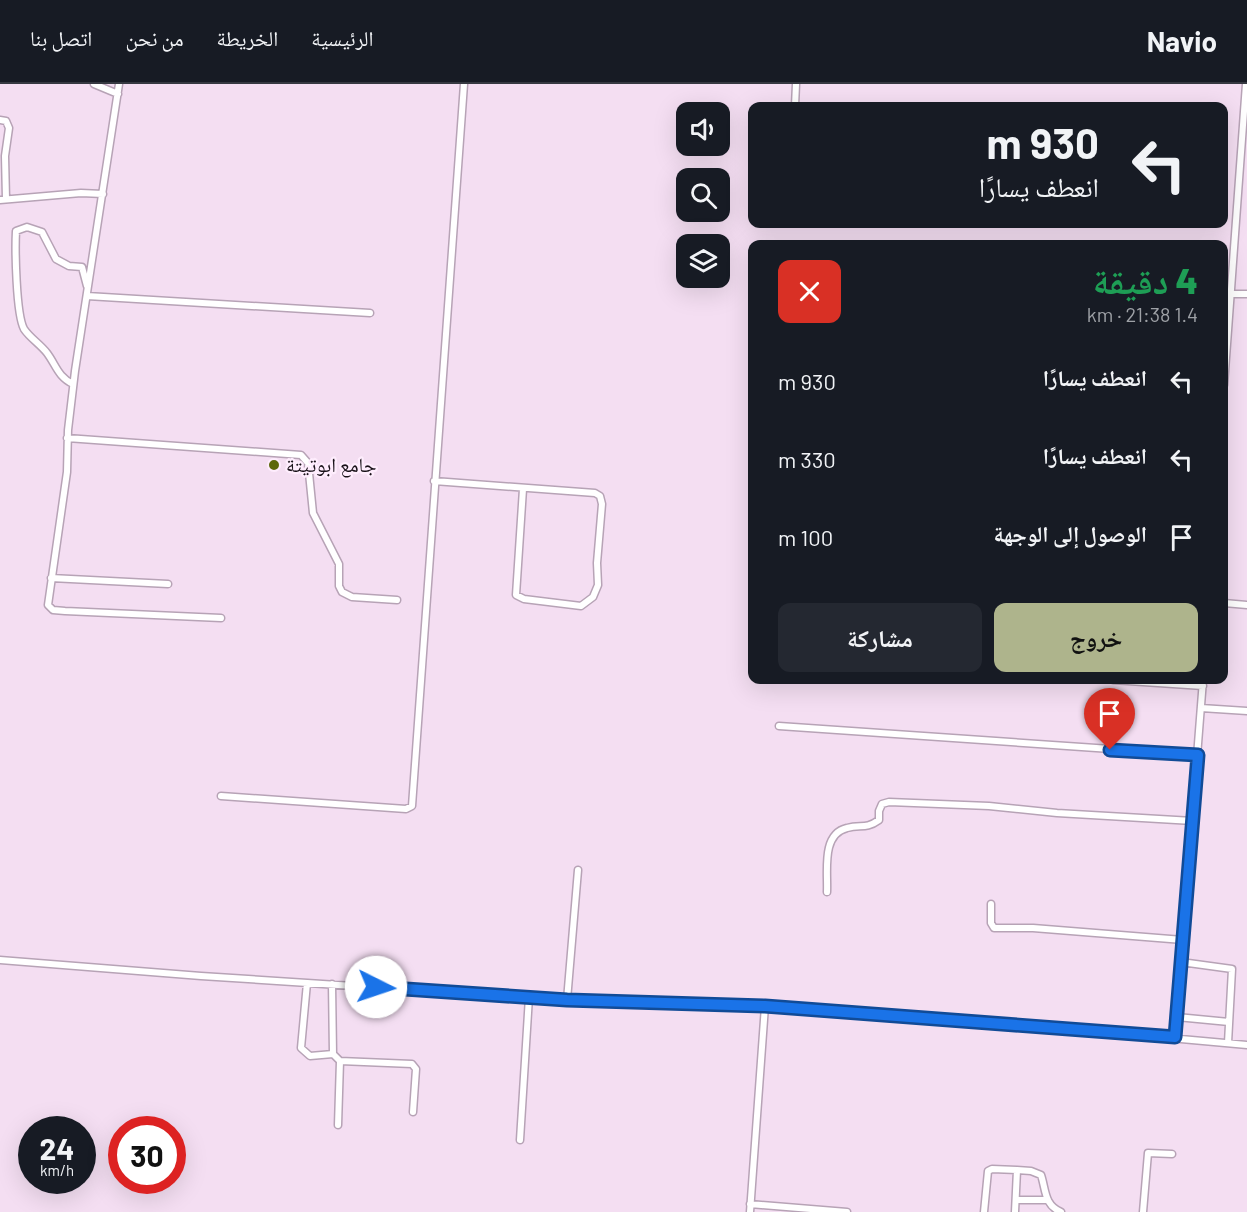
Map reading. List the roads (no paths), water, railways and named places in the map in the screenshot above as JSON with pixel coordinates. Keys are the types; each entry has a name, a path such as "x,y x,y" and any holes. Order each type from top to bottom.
{"street":[{"path":"94,84 118,94"},
{"path":"119,84 73,384 67,438 67,472 47,599 48,605 53,610 221,618"},
{"path":"221,796 406,809 412,806 464,84"},
{"path":"795,102 796,84"},
{"path":"1228,314 1246,84"},
{"path":"0,120 6,121 9,128 3,199 81,193 103,194"},
{"path":"73,384 62,377 45,350 30,336 22,324 16,231 27,227 42,232 56,259 69,266 82,267 87,292"},
{"path":"87,292 370,313"},
{"path":"1230,294 1247,294"},
{"path":"67,438 301,455 308,463 313,513 339,564 339,586 342,592 352,597 397,600"},
{"path":"434,481 596,493 600,496 602,504 597,563 598,585 597,592 588,603 581,606 556,604 524,599 516,594 523,489"},
{"path":"51,578 168,584"},
{"path":"1228,603 1247,604"},
{"path":"1175,1037 1203,684"},
{"path":"1201,708 1247,711"},
{"path":"779,726 1198,755"},
{"path":"827,892 828,851 832,837 845,828 869,827 879,820 882,804 889,802 988,806 1057,813 1193,821"},
{"path":"567,1000 578,870"},
{"path":"991,904 991,923 994,928 1033,928 1183,940"},
{"path":"0,960 567,1000 765,1006 1175,1037 1247,1045"},
{"path":"1181,962 1232,969 1228,1043"},
{"path":"307,982 301,1048 310,1056 333,1054"},
{"path":"332,984 333,1054 340,1061 412,1064 416,1069 413,1112"},
{"path":"520,1140 529,997"},
{"path":"750,1212 765,1006"},
{"path":"1177,1017 1229,1022"},
{"path":"338,1125 340,1061"},
{"path":"1143,1212 1148,1153 1172,1154"},
{"path":"984,1212 988,1171 992,1169 1031,1171 1041,1175 1047,1200 1052,1208 1060,1212"},
{"path":"1015,1212 1017,1170"},
{"path":"1017,1200 1047,1200"},
{"path":"750,1204 847,1212"}],"place":[{"name":"جامع ابوتيتة","path":"274,465"}]}
